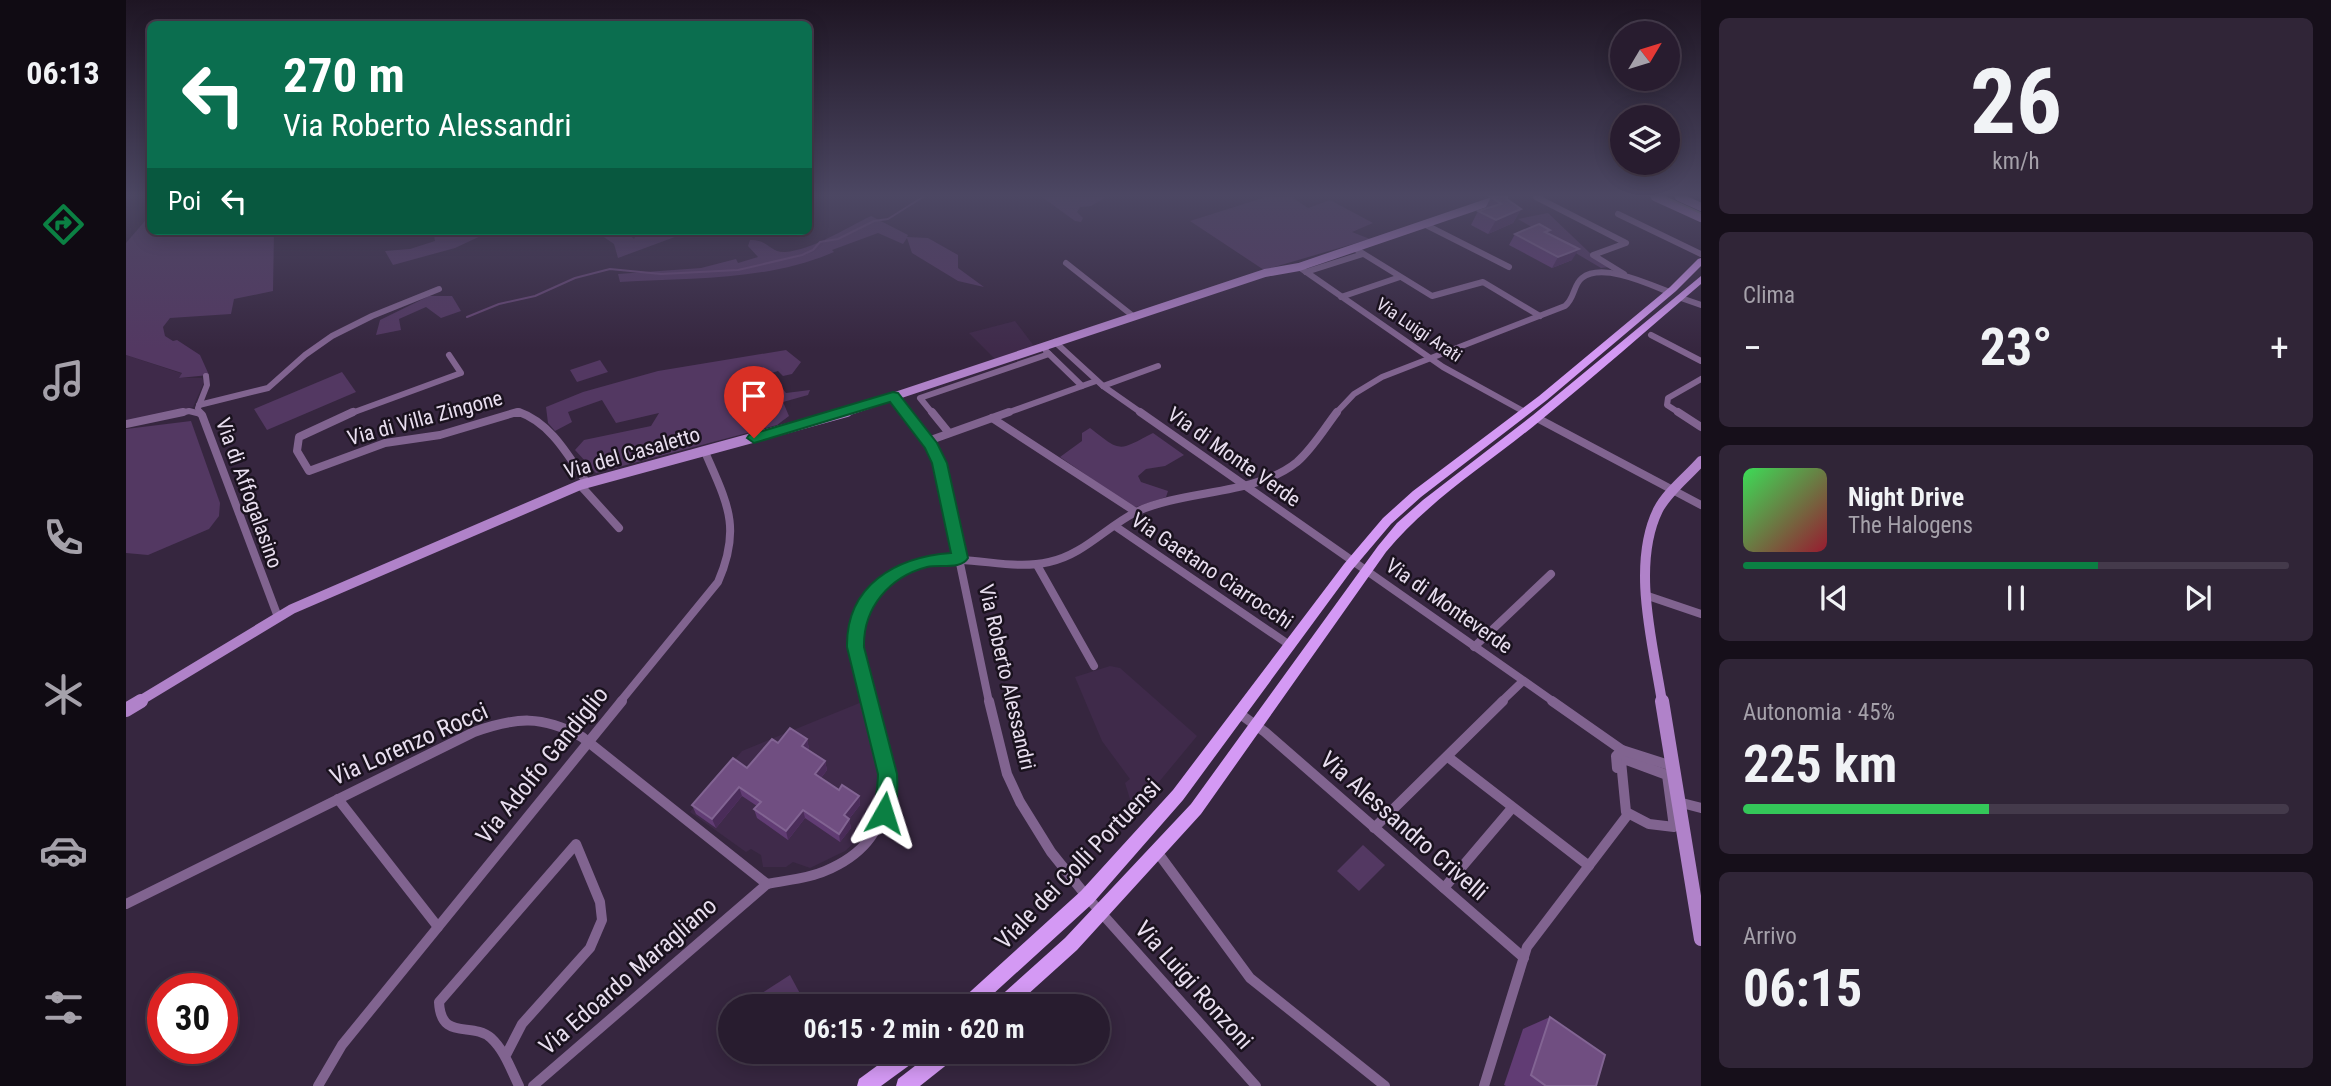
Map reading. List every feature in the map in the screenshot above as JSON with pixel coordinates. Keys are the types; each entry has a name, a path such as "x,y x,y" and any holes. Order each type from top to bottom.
{"main road":[{"name":"Viale dei Colli Portuensi","path":"1592,364 1612,339 1655,312 1697,278 1701,261"},
{"name":"Viale dei Colli Portuensi","path":"1015,994 1101,913 1196,809 1401,526 1439,486 1592,364 1626,345 1655,312"},
{"name":"Viale dei Colli Portuensi","path":"980,994 1087,897 1178,796 1352,562 1400,507 1439,486"},
{"path":"866,1086 895,1064"},
{"path":"905,1086 932,1064"}],"street":[{"path":"1354,248 1434,296 1483,282 1540,316"},
{"name":"Via del Casaletto","path":"126,710 278,617 584,484 834,416 1045,350 1055,342 1283,268 1302,270 1354,248"},
{"path":"1471,248 1509,267"},
{"path":"1613,248 1593,255 1627,276 1701,305"},
{"path":"1302,270 1363,254"},
{"path":"1066,263 1133,316"},
{"name":"Via Luigi Arati","path":"1302,270 1430,358 1701,505"},
{"path":"767,884 818,873 842,863 860,851 876,831 887,805 888,783 856,647 856,620 874,590 893,575 927,560 960,558 1009,567 1037,565 1071,555 1136,512 1167,500 1271,476 1288,468 1303,456 1353,395 1379,379 1571,303 1579,281 1585,276 1607,273 1627,276"},
{"path":"1341,297 1400,277"},
{"path":"198,408 272,386 305,355 332,336 372,316 439,289"},
{"path":"1651,335 1701,360"},
{"path":"1612,339 1626,345"},
{"name":"Via di Monte Verde","path":"1055,342 1100,383 1352,562"},
{"path":"949,433 920,398 1045,350 1082,386"},
{"name":"Via di Villa Zingone","path":"449,355 461,373 369,405 299,437 296,451 309,471 385,443 440,435 518,412 533,417 545,428 584,484"},
{"path":"928,441 1082,386 1158,366"},
{"path":"198,408 207,385 206,376"},
{"path":"1701,379 1668,398 1667,405 1701,427"},
{"name":"Via Roberto Alessandri","path":"893,396 928,441 939,463 1004,767 1043,842 1101,913"},
{"name":"Via di Affogalasino","path":"126,424 198,408 278,617"},
{"path":"992,418 1136,512"},
{"name":"Via Adolfo Gandiglio","path":"318,1086 342,1045 715,587 727,563 733,542 732,520 705,452"},
{"path":"1701,461 1659,508 1646,542 1644,566 1651,632 1684,838 1698,903 1701,939"},
{"path":"584,484 619,528"},
{"name":"Via Gaetano Ciarrocchi","path":"1115,526 1290,646"},
{"name":"Via di Monteverde","path":"1352,562 1622,750 1672,766"},
{"path":"1037,565 1094,666"},
{"path":"1475,647 1551,574"},
{"path":"1648,596 1701,614"},
{"path":"1374,828 1523,681"},
{"path":"1240,713 1257,725"},
{"name":"Via Lorenzo Rocci","path":"126,904 420,757 495,725 528,720 544,721 588,742 767,884"},
{"name":"Via Alessandro Crivelli","path":"1257,725 1524,958"},
{"path":"1622,750 1616,756 1621,811 1626,817 1684,838"},
{"path":"1448,757 1589,866"},
{"path":"1627,760 1667,775 1674,827 1668,829 1634,818 1626,812 1621,761 1627,760"},
{"path":"338,799 438,927"},
{"path":"1678,802 1701,808"},
{"path":"1444,888 1513,808"},
{"path":"1485,1086 1527,947 1626,817"},
{"path":"505,1057 522,1024 590,948 603,920 600,902 576,844 439,1002 440,1012 450,1026 461,1031 485,1034 505,1057 519,1086"},
{"path":"1158,853 1250,978 1385,1086"},
{"name":"Via Edoardo Maragliano","path":"533,1086 767,884"},
{"name":"Via Luigi Ronzoni","path":"1101,913 1256,1086"}],"shaded area":[{"path":"126,248 274,248 273,291 234,299 231,314 170,318 163,327 165,336 173,341 177,340 200,355 209,375 179,378 182,373 126,355"},
{"path":"456,248 393,265 385,251"},
{"path":"615,248 646,248 618,258"},
{"path":"750,248 772,248 780,252 838,248 832,250 834,252 808,261 756,273 620,282 618,274 701,268 736,259 738,263 758,257"},
{"path":"910,248 945,248 958,255 958,268 984,287 958,281 912,253"},
{"path":"1230,248 1340,248 1264,270"},
{"path":"1567,248 1584,248 1610,267 1601,268"},
{"path":"429,296 452,296 461,311 441,318 426,307 399,319 401,330 376,335 380,320"},
{"path":"1015,321 1034,346 995,359 969,333"},
{"path":"786,350 801,362 792,374 783,376 778,371 753,379 780,386 786,393 810,390 808,395 783,402 789,416 777,425 596,473 575,450 584,440 651,426 659,413 616,423 602,400 568,412 572,422 555,431 548,423 546,407 583,392 658,371"},
{"path":"126,355 183,374 180,378 202,378 204,382 193,407 126,421"},
{"path":"600,360 608,372 577,382 570,370"},
{"path":"342,372 356,392 267,430 254,409"},
{"path":"191,421 220,503 219,516 209,529 148,555 126,553 126,429"},
{"path":"1090,428 1108,442 1120,447 1153,433 1184,455 1165,466 1146,469 1138,476 1141,482 1168,491 1166,497 1136,507 1130,505 1060,457 1082,441 1082,433"},
{"path":"1110,666 1120,668 1197,736 1134,812 1125,783 1130,779 1102,741 1075,677"},
{"path":"862,702 880,778 880,799 865,833 845,851 810,868 793,862 786,867 763,867 761,855 751,849 746,852 690,812 742,751"},
{"path":"1363,845 1385,865 1359,891 1337,871"},
{"path":"790,975 800,994 761,994"}],"building":[{"path":"1541,248 1579,249 1558,257"},
{"path":"790,728 807,739 802,746 825,761 815,774 839,790 842,785 859,796 844,815 849,819 839,834 803,810 786,831 754,809 761,802 739,787 712,819 692,805 733,758 747,768 772,739 778,743"},
{"path":"1550,1017 1605,1055 1596,1086 1546,1086 1531,1075"}],"waterway":[{"path":"467,317 499,304 535,296 575,278 610,269 661,274 738,270 802,255 815,248"}],"route":[{"path":"754,438 848,412 893,396 935,451 960,558 924,561 886,579 874,590 858,616 855,627 856,647 887,774 888,794 884,813"}]}
